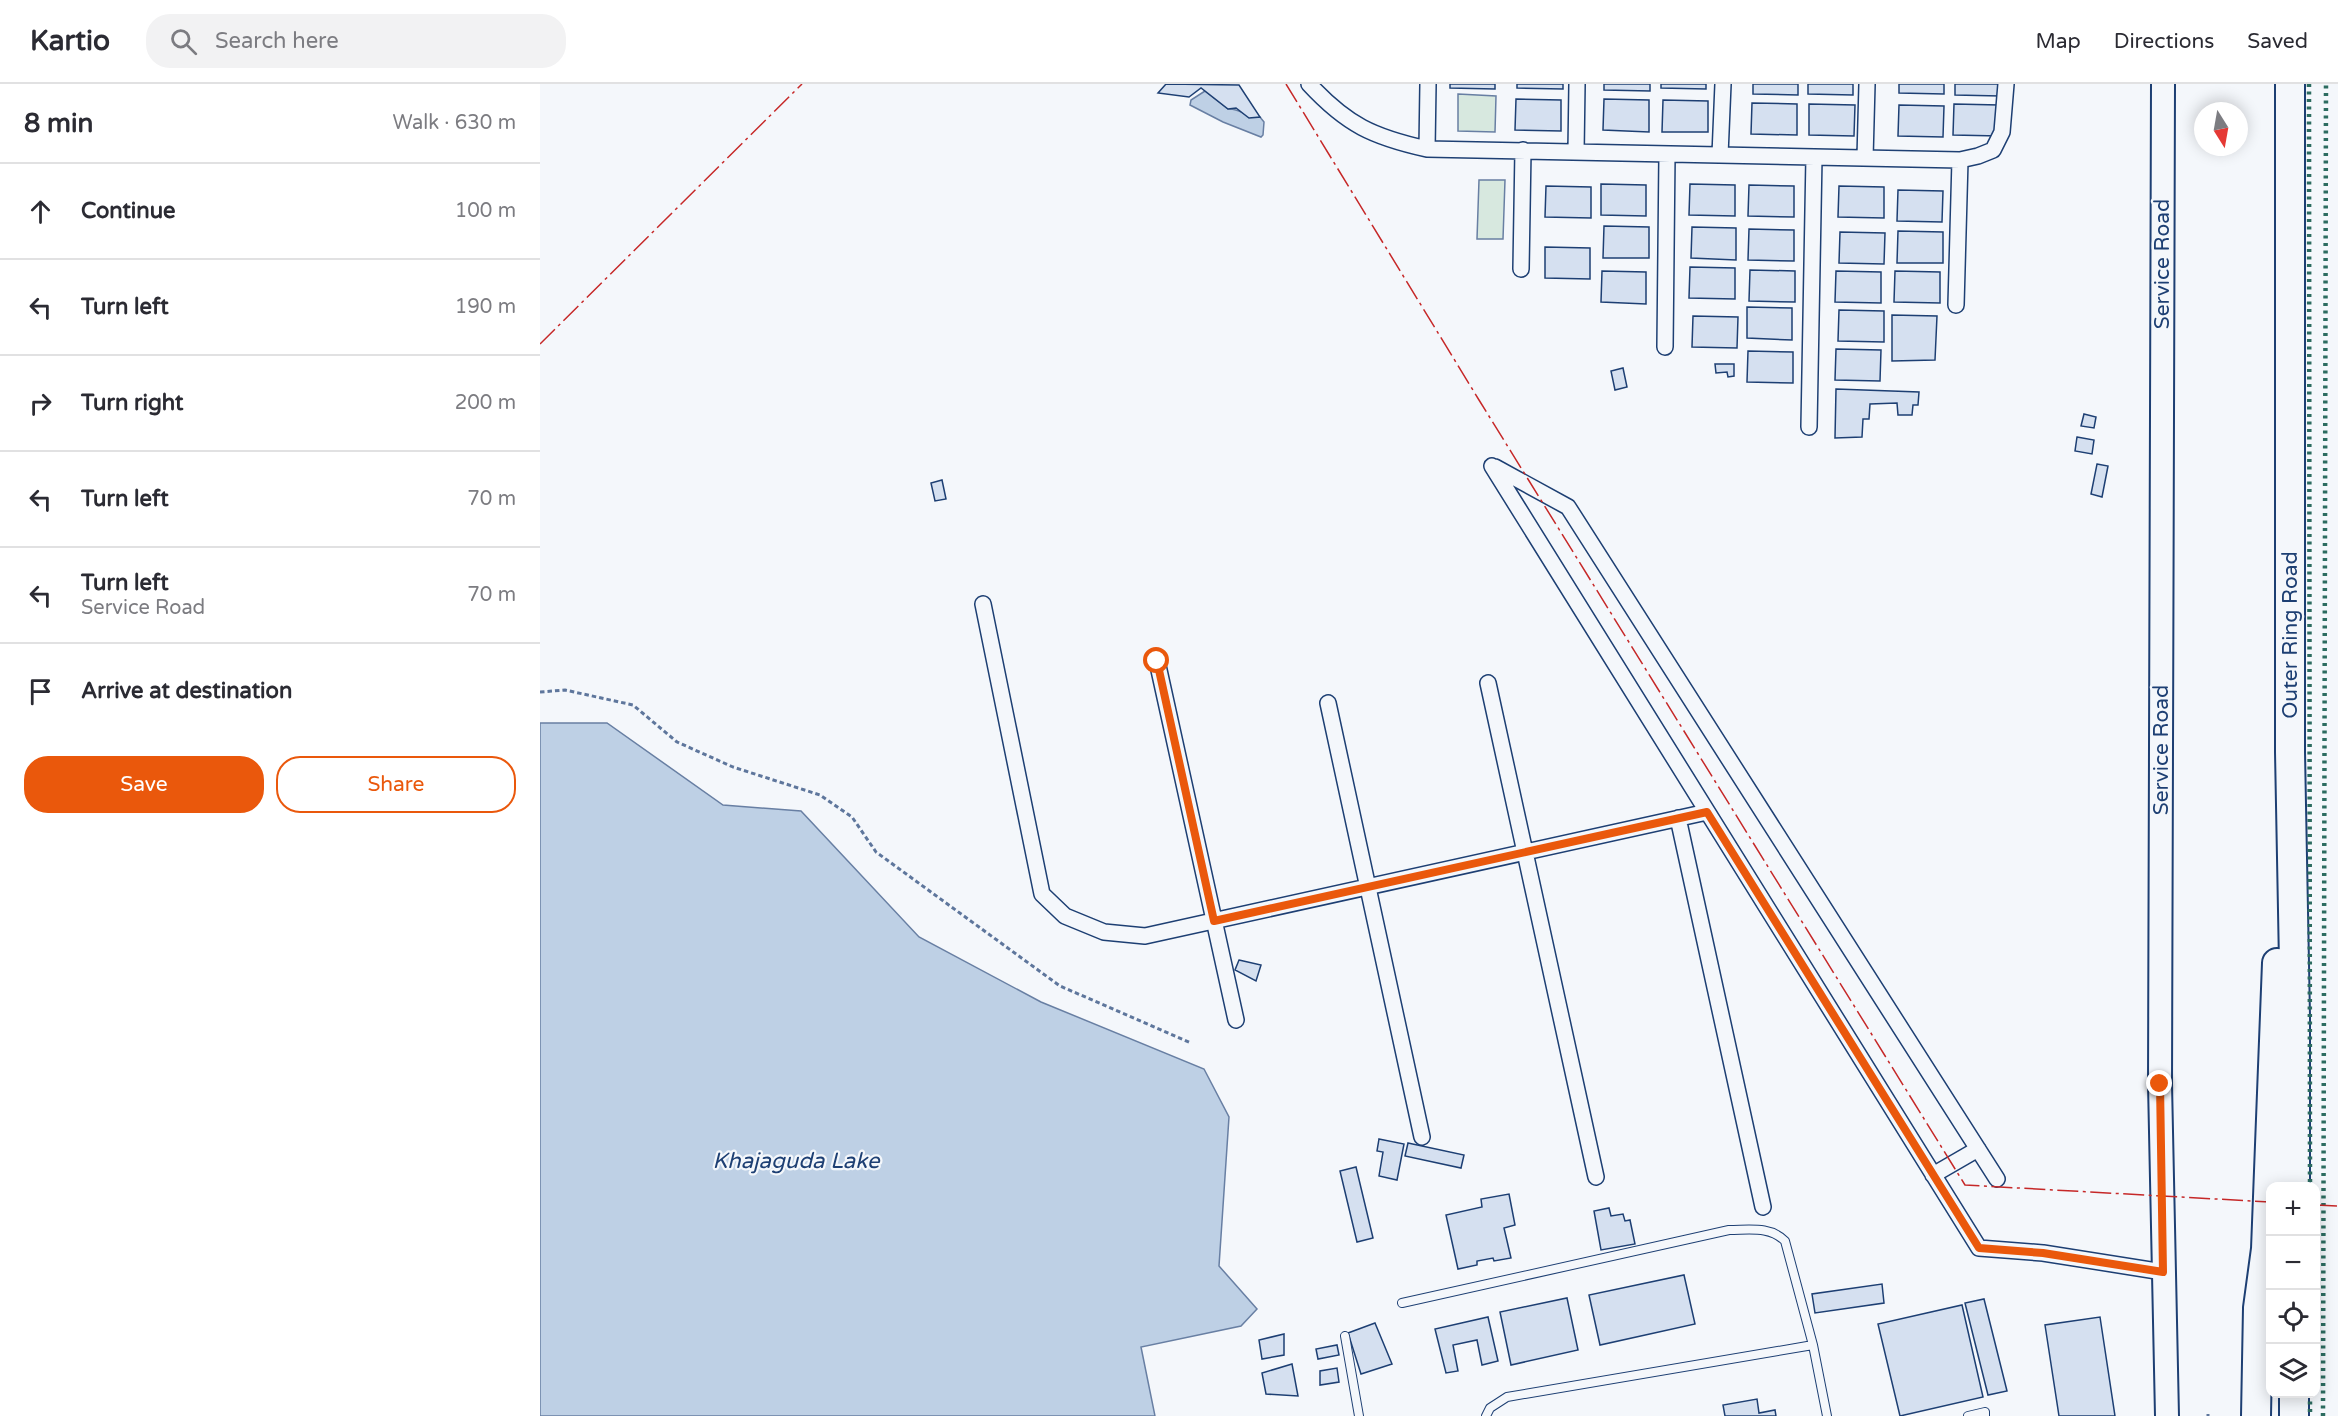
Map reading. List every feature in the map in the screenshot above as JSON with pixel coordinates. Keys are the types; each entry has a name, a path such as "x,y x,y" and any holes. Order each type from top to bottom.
{"highway":[{"name":"Outer Ring Road","path":"2290,84 2290,752 2295,1016 2295,1182"},
{"path":"2256,1416 2258,1308 2266,1249 2274,1015 2290,752"},
{"path":"2294,1398 2294,1416"}],"main road":[{"name":"Service Road","path":"2163,84 2160,1084 2167,1416"}],"street":[{"path":"1309,84 1342,117 1369,132 1393,141 1426,148 1960,160 1993,150 2002,132 2006,84"},
{"path":"1426,148 1428,84"},
{"path":"1576,152 1577,84"},
{"path":"1720,155 1723,84"},
{"path":"1865,158 1867,84"},
{"path":"1521,269 1523,150"},
{"path":"1665,348 1667,154"},
{"path":"1809,427 1814,157"},
{"path":"1956,305 1960,160"},
{"path":"1997,1179 1568,507 1492,466 1979,1248 2043,1253 2163,1272"},
{"path":"983,604 1042,894 1065,916 1104,932 1145,936 1707,812"},
{"path":"1157,661 1236,1020"},
{"path":"1488,683 1596,1177"},
{"path":"1328,703 1422,1137"},
{"path":"1678,818 1763,1208"},
{"path":"1933,1175 1978,1149"}],"lane":[{"path":"1402,1303 1729,1230 1768,1230 1785,1241 1813,1345 1827,1416"},
{"path":"1345,1336 1359,1416"},
{"path":"1486,1416 1490,1408 1507,1397 1813,1345"},
{"path":"1968,1416 1985,1412 1986,1416"}],"path":[{"path":"540,692 565,690 633,705 677,742 733,767 820,795 852,817 876,852 1060,986 1191,1043"}],"shaded area":[{"path":"1458,94 1496,96 1495,132 1458,131"},
{"path":"1479,180 1505,180 1503,239 1477,239"}],"water":[{"path":"1205,91 1228,109 1260,117 1264,122 1263,135 1261,137 1223,122 1190,105 1191,100"},
{"name":"Khajaguda Lake","path":"540,723 607,723 723,805 801,811 919,937 1041,1002 1204,1069 1229,1117 1219,1266 1257,1309 1241,1326 1141,1347 1155,1416 540,1416"}],"building":[{"path":"1166,84 1239,85 1260,117 1249,118 1236,108 1228,109 1201,88 1189,97 1158,93"},
{"path":"1450,84 1495,84 1495,89 1450,88"},
{"path":"1517,84 1563,84 1563,89 1517,88"},
{"path":"1604,84 1650,84 1650,91 1604,90"},
{"path":"1661,84 1706,84 1706,89 1661,88"},
{"path":"1753,84 1798,84 1798,95 1753,94"},
{"path":"1808,84 1853,84 1853,95 1808,94"},
{"path":"1899,84 1944,84 1944,94 1899,93"},
{"path":"1955,84 2000,84 2000,96 1955,95"},
{"path":"1516,99 1561,100 1561,131 1515,130"},
{"path":"1604,99 1649,100 1649,132 1603,130"},
{"path":"1663,100 1708,101 1708,132 1662,132"},
{"path":"1752,103 1797,104 1797,135 1751,134"},
{"path":"1809,104 1855,105 1854,136 1809,135"},
{"path":"1954,104 1999,105 1999,136 1953,135"},
{"path":"1899,105 1944,106 1943,137 1898,136"},
{"path":"1601,184 1646,185 1646,216 1601,215"},
{"path":"1690,184 1735,185 1735,216 1689,215"},
{"path":"1749,185 1794,186 1794,217 1748,216"},
{"path":"1546,186 1591,187 1591,218 1545,217"},
{"path":"1839,186 1884,187 1884,218 1838,217"},
{"path":"1898,190 1943,191 1942,222 1897,221"},
{"path":"1604,226 1649,227 1649,258 1603,258"},
{"path":"1692,227 1736,228 1736,260 1691,258"},
{"path":"1749,229 1794,230 1794,261 1748,260"},
{"path":"1898,231 1943,232 1943,263 1897,263"},
{"path":"1840,232 1885,233 1884,264 1839,263"},
{"path":"1545,247 1590,248 1590,279 1545,278"},
{"path":"1690,267 1735,268 1735,299 1689,298"},
{"path":"1750,270 1795,271 1795,302 1749,301"},
{"path":"1602,271 1646,272 1646,304 1601,302"},
{"path":"1836,271 1881,272 1881,303 1835,302"},
{"path":"1895,271 1940,272 1940,303 1894,302"},
{"path":"1747,307 1792,308 1792,340 1747,338"},
{"path":"1839,310 1884,311 1884,342 1838,341"},
{"path":"1892,315 1937,316 1935,360 1892,361"},
{"path":"1693,316 1738,317 1737,348 1692,347"},
{"path":"1836,349 1881,350 1880,381 1835,380"},
{"path":"1748,351 1793,352 1793,383 1747,382"},
{"path":"1715,364 1734,364 1734,376 1728,377 1727,372 1716,373"},
{"path":"1623,368 1627,387 1615,390 1611,371"},
{"path":"1836,389 1919,392 1918,405 1913,405 1912,415 1898,415 1897,403 1870,404 1869,419 1863,419 1862,437 1835,438"},
{"path":"2084,414 2096,417 2094,428 2081,426"},
{"path":"2077,437 2094,440 2092,454 2075,451"},
{"path":"2097,464 2108,466 2102,497 2091,494"},
{"path":"942,480 946,499 935,501 931,483"},
{"path":"1239,960 1261,965 1256,981 1235,970"},
{"path":"1379,1139 1404,1144 1397,1180 1379,1176 1383,1152 1377,1151"},
{"path":"1408,1143 1464,1155 1461,1168 1405,1156"},
{"path":"1356,1167 1373,1238 1357,1242 1340,1171"},
{"path":"1509,1194 1515,1225 1504,1228 1511,1258 1477,1261 1477,1265 1458,1269 1446,1215 1482,1207 1481,1199"},
{"path":"1609,1208 1611,1216 1623,1214 1625,1221 1630,1220 1635,1244 1601,1250 1594,1211"},
{"path":"1684,1275 1695,1324 1600,1345 1589,1295"},
{"path":"1882,1284 1884,1303 1815,1313 1812,1294"},
{"path":"1567,1298 1578,1350 1511,1365 1500,1312"},
{"path":"1984,1299 2007,1391 1988,1395 1965,1303"},
{"path":"1962,1305 1983,1397 1900,1416 1878,1324"},
{"path":"1488,1317 1498,1361 1482,1365 1477,1340 1453,1345 1458,1371 1446,1373 1435,1329"},
{"path":"2100,1317 2115,1416 2059,1416 2045,1325"},
{"path":"1375,1323 1392,1364 1361,1374 1348,1333"},
{"path":"1284,1334 1284,1355 1262,1359 1259,1340"},
{"path":"1337,1345 1339,1355 1318,1359 1316,1349"},
{"path":"1292,1364 1298,1396 1266,1394 1262,1373"},
{"path":"1337,1368 1339,1382 1320,1385 1320,1371"},
{"path":"1757,1399 1759,1413 1775,1410 1776,1416 1725,1416 1723,1405"}],"hedge":[{"path":"2309,84 2310,1182"},
{"path":"2323,1416 2326,84"},
{"path":"2310,1398 2310,1416"}],"power":[{"path":"540,344 802,84"},
{"path":"1286,84 1965,1185 2266,1202"},
{"path":"2320,1205 2338,1206"}],"route":[{"path":"1157,661 1214,921 1707,812 1979,1248 2043,1253 2163,1272 2160,1084"}]}
